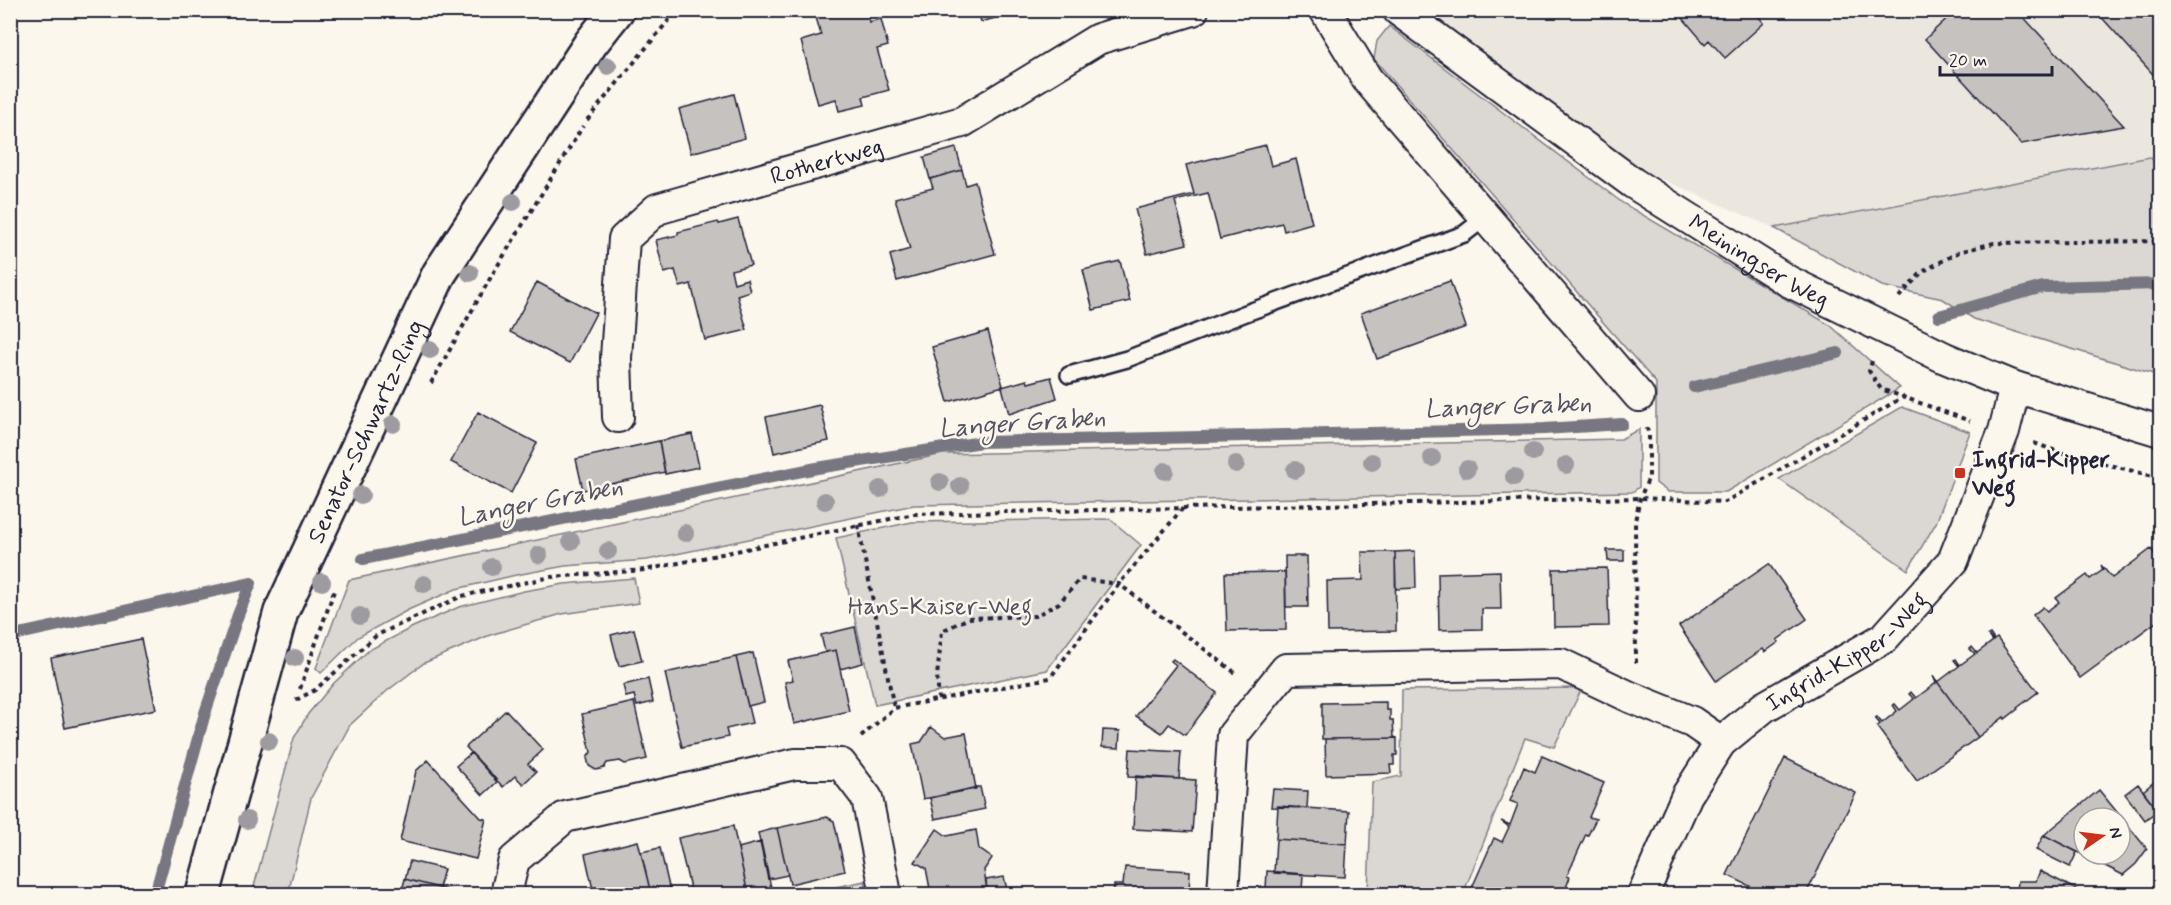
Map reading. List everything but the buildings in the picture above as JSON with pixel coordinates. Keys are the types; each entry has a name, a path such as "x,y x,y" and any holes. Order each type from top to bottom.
{"main road":[{"name":"Senator-Schwartz-Ring","path":"203,894 281,612 419,316 439,274 591,43 617,10"}],"street":[{"name":"Rothertweg","path":"618,417 616,358 624,239 657,209 962,122 1098,39 1193,10"},
{"path":"1325,10 1367,79 1639,396"},
{"name":"Meiningser Weg","path":"1398,10 1633,183 1788,281 1945,358 2015,387 2160,431"},
{"name":"Ingrid-Kipper-Weg","path":"1643,894 1687,795 1721,742 1764,706 1884,638 1953,561 2004,431 2015,387"},
{"path":"1223,894 1233,735 1286,669 1561,664 1630,697 1692,722 1721,742"},
{"path":"506,894 514,860 565,817 795,764 841,764 867,798 886,894"}],"lane":[{"path":"1069,375 1127,359 1464,234 1486,217"}],"path":[{"path":"425,393 492,275 587,119 677,10"},
{"path":"2160,240 1994,243 1959,252 1922,272 1897,298 1882,326 1869,371 1881,389 2059,452 2160,478"},
{"path":"336,584 296,700 315,690 377,635 462,596 551,577 645,570 914,514 1641,498 1725,502 1903,397"},
{"path":"1630,697 1637,662 1635,521 1649,477 1649,435"},
{"path":"841,764 864,733 894,708 1050,678 1119,584 1184,508"},
{"path":"858,525 894,708"},
{"path":"939,700 937,676 942,631 969,618 1035,615 1059,603 1080,579 1119,584 1265,694"}],"shaded area":[{"path":"1420,11 2160,11 2160,168 2150,157 1774,228 1634,167"}],"green space":[{"path":"1389,26 1624,204 1830,325 1900,388 1726,492 1668,492 1656,483 1656,383 1374,59 1377,41"},
{"path":"2150,157 2160,168 2160,376 1974,319 1943,299 1882,286 1774,228"},
{"path":"1902,407 1970,432 1936,523 1908,570 1779,479"},
{"path":"1639,429 1639,487 1632,492 914,505 647,560 565,566 456,589 408,610 358,637 321,673 316,668 349,580 943,454 1621,439"},
{"name":"Hans-Kaiser-Weg","path":"1110,519 1141,545 1047,670 875,705 836,538 912,522"},
{"path":"634,578 639,603 562,614 490,635 424,663 387,691 350,725 311,798 288,894 252,894 294,738 308,714 334,683 369,650 459,607 564,584"},
{"path":"1582,688 1554,747 1525,738 1463,894 1368,894 1372,782 1401,776 1402,690"},
{"path":"865,881 868,894 803,894"}],"waterway":[{"name":"Langer Graben","path":"1939,316 2043,287 2160,284"},
{"name":"Langer Graben","path":"1694,387 1838,353"},
{"name":"Langer Graben","path":"363,559 817,468 982,442 1544,429 1622,424"},
{"name":"Langer Graben","path":"10,636 251,583"},
{"path":"155,894 205,713 251,583"}],"place":[{"name":"Ingrid-Kipper Weg","path":"1960,473"}]}
